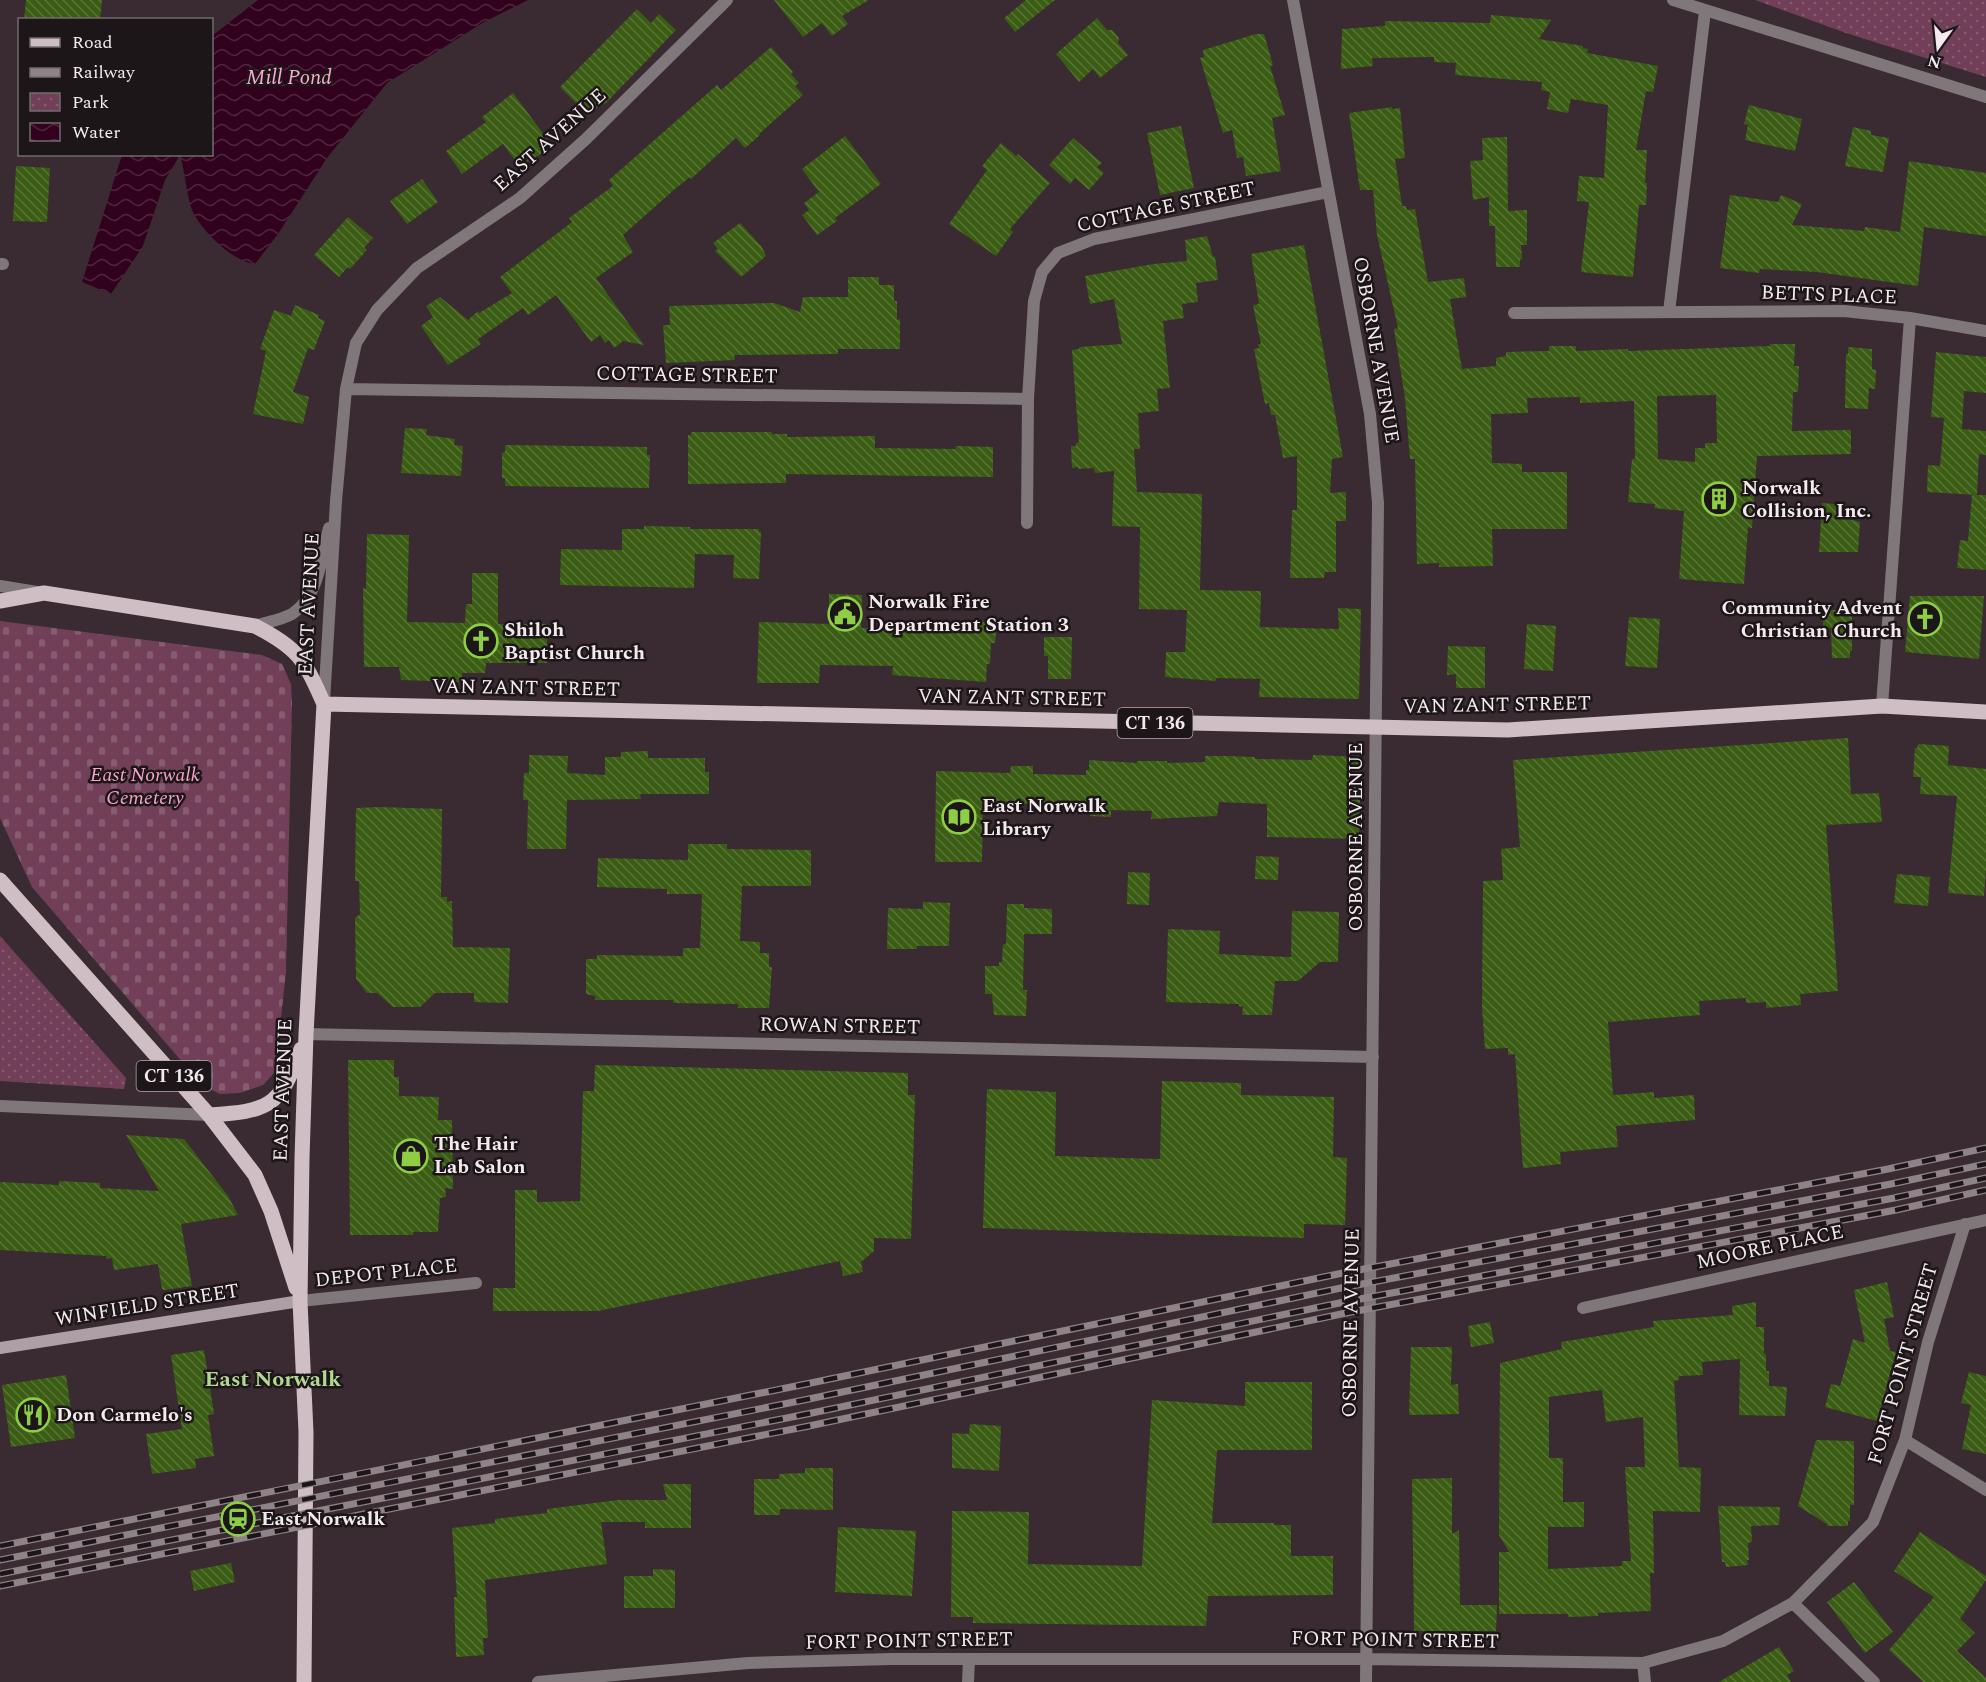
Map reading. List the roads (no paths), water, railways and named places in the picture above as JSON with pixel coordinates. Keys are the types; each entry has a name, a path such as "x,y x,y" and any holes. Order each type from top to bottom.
{"main road":[{"path":"0,601 44,593 255,626 281,639 298,655 307,667 324,704"},
{"name":"VAN ZANT STREET","path":"324,704 1508,730 1882,706 1986,712"},
{"name":"EAST AVENUE","path":"304,1682 306,1432 300,1301 302,1158 306,1034 324,704"},
{"name":"CT 136","path":"0,880 209,1115 255,1175 271,1211 300,1301"},
{"path":"209,1115 247,1112 271,1102 289,1080 306,1034"},
{"name":"WINFIELD STREET","path":"0,1348 300,1301"}],"street":[{"name":"EAST AVENUE","path":"324,704 336,501 346,389 356,343 377,310 417,268 520,198 586,139 727,0"},
{"name":"OSBORNE AVENUE","path":"1293,0 1370,414 1378,503 1365,1682"},
{"path":"1673,0 1986,97"},
{"path":"1669,312 1704,11"},
{"name":"COTTAGE STREET","path":"1027,523 1028,399 1034,301 1042,272 1058,253 1094,239 1328,192"},
{"name":"BETTS PLACE","path":"1514,313 1844,311 1910,318 1986,332"},
{"path":"1882,706 1910,318"},
{"name":"COTTAGE STREET","path":"346,389 1028,399"},
{"name":"EAST AVENUE","path":"255,626 290,615 304,605 314,587 336,501"},
{"path":"0,586 44,593"},
{"name":"ROWAN STREET","path":"306,1034 1373,1058"},
{"path":"0,1107 209,1115"},
{"path":"1965,1224 1986,1220"},
{"name":"FORT POINT STREET","path":"538,1682 748,1663 969,1659 1367,1659 1643,1663 1723,1641 1793,1603 1873,1522 1905,1440 1928,1342 1965,1224"},
{"name":"MOORE PLACE","path":"1583,1308 1965,1224"},
{"name":"DEPOT PLACE","path":"300,1301 476,1283"},
{"path":"1905,1440 1986,1490"},
{"path":"1793,1603 1874,1682"},
{"path":"968,1682 969,1659"},
{"path":"1643,1663 1644,1682"}],"water":[{"name":"Mill Pond","path":"258,0 528,0 484,22 387,83 327,158 278,234 255,264 229,252 212,238 199,222 190,202 180,156 213,156 213,35"},
{"name":"Mill Pond","path":"122,156 179,156 165,180 143,246 111,294 82,282"}],"railway":[{"path":"0,1546 1338,1274 1888,1169 1986,1148"},
{"path":"0,1560 804,1400 1341,1288 1986,1164"},
{"path":"0,1574 807,1414 1344,1302 1894,1198 1986,1178"},
{"path":"0,1586 809,1426 1346,1313 1896,1210 1986,1190"}],"place":[{"name":"Norwalk Collision, Inc.","path":"1719,499"},
{"name":"Norwalk Fire Department Station 3","path":"845,614"},
{"name":"Community Advent Christian Church","path":"1925,619"},
{"name":"Shiloh Baptist Church","path":"481,641"},
{"name":"East Norwalk Library","path":"959,817"},
{"name":"The Hair Lab Salon","path":"411,1156"},
{"name":"Don Carmelo's","path":"33,1415"},
{"name":"East Norwalk","path":"238,1519"}],"district":[{"name":"East Norwalk","path":"273,1379"}],"park label":[{"name":"East Norwalk Cemetery","path":"145,786"}]}
